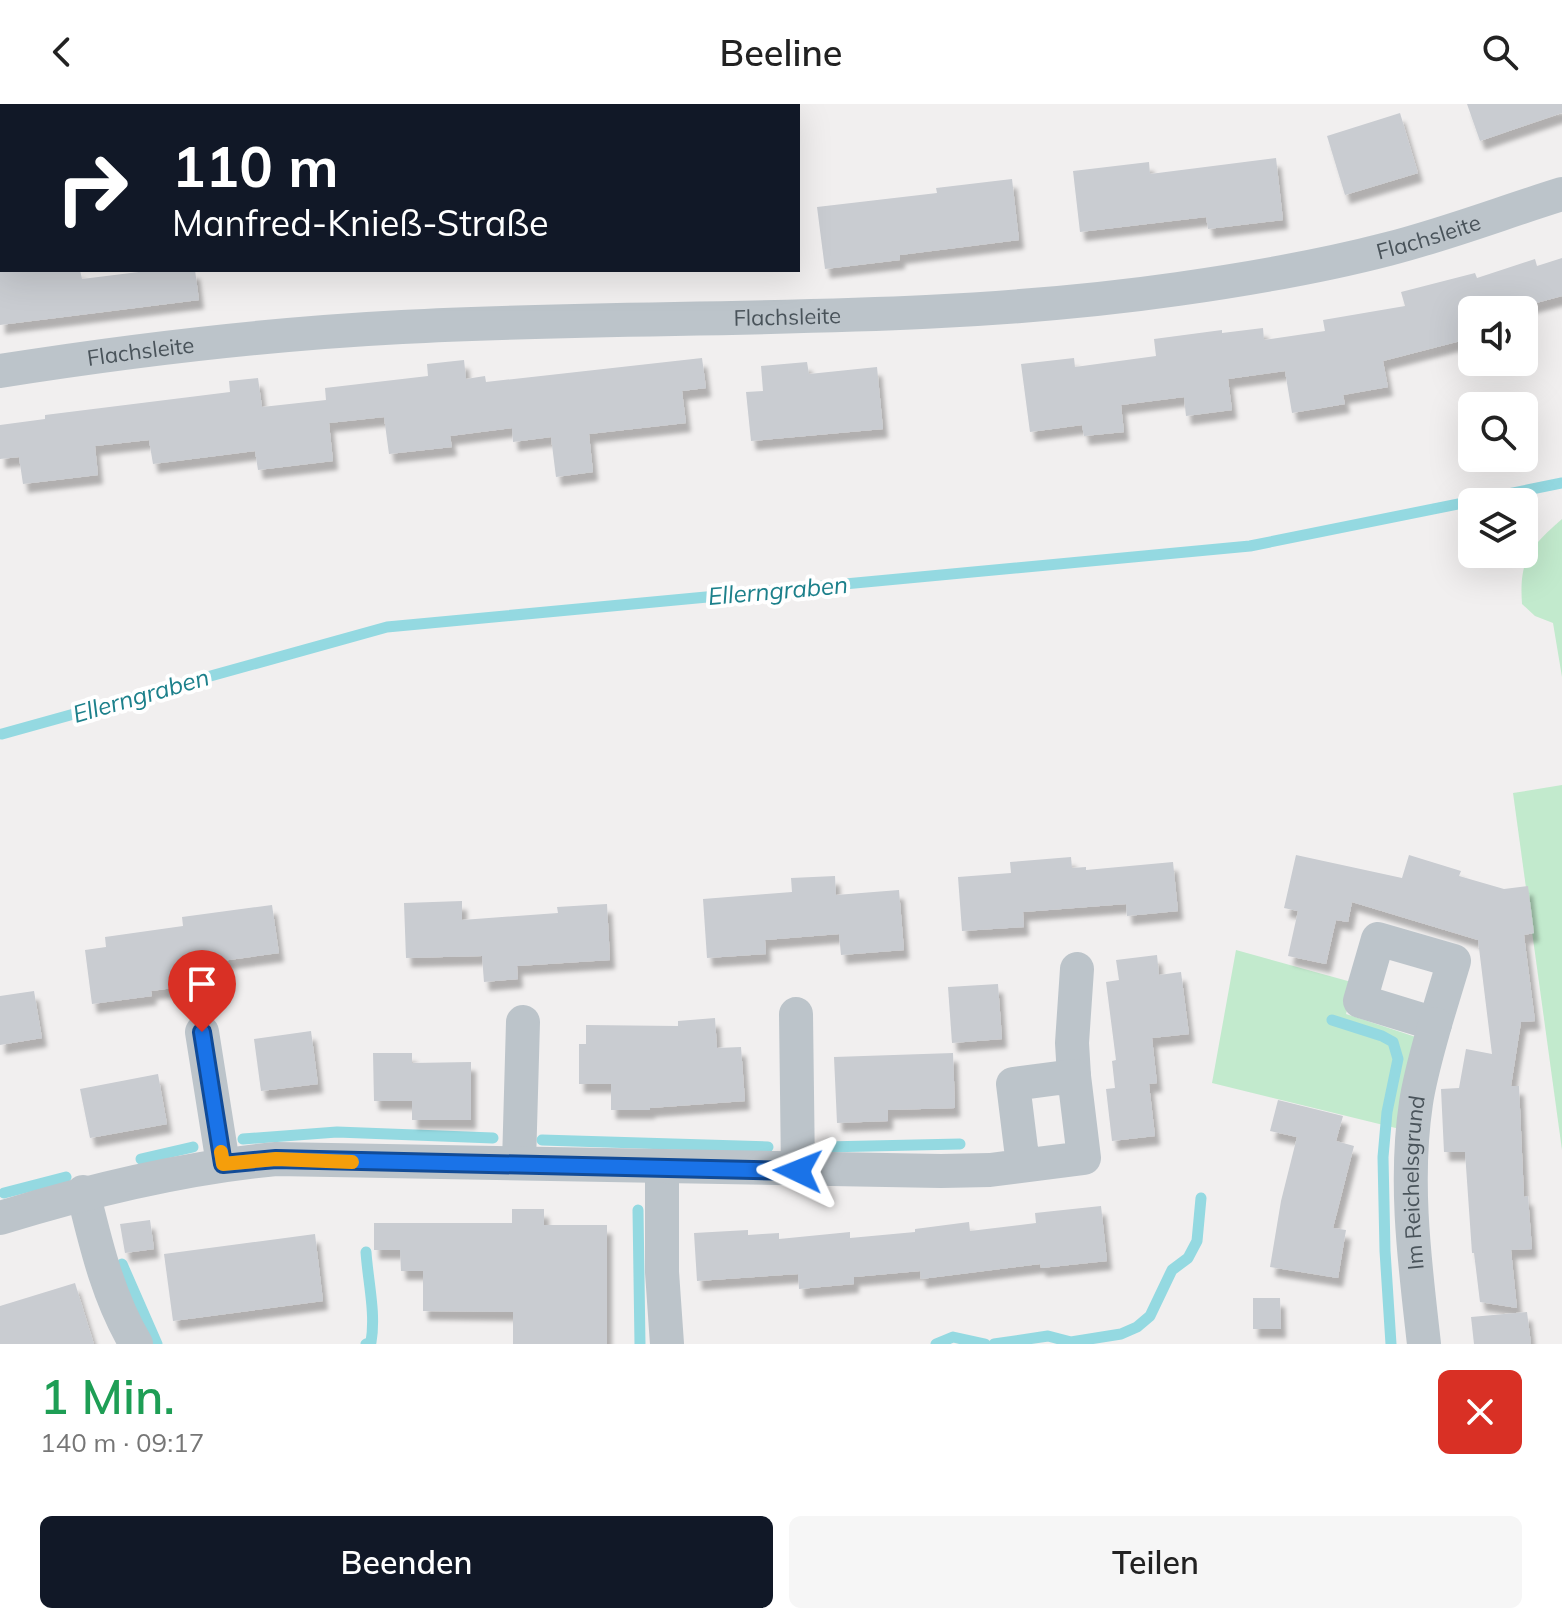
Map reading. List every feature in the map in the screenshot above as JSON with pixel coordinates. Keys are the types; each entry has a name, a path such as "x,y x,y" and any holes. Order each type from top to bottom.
{"street":[{"name":"Flachsleite","path":"0,371 242,340 403,327 847,316 1014,307 1175,290 1286,272 1390,249 1562,194"},
{"path":"0,1218 83,1192 223,1164 276,1159 798,1171 941,1171 990,1170 1084,1158 1072,1043 1077,969"},
{"path":"796,1014 798,1171"},
{"path":"519,1163 523,1022"},
{"name":"Im Reichelsgrund","path":"1424,1344 1412,1237 1411,1164 1416,1102 1435,1024"},
{"path":"202,1032 223,1164"},
{"path":"1023,1165 1013,1084 1074,1076"},
{"path":"662,1166 662,1272 667,1344"},
{"path":"83,1192 111,1292 136,1344"}],"green space":[{"path":"1562,519 1562,677 1553,623 1535,616 1522,604 1524,568 1538,568 1538,542"},
{"path":"1562,785 1562,1150 1513,793"},
{"path":"1236,950 1355,983 1346,1014 1428,1041 1412,1132 1212,1083"}],"building":[{"path":"1467,104 1562,104 1562,113 1480,141"},
{"path":"1400,113 1418,173 1345,195 1327,136"},
{"path":"1276,158 1283,220 1208,229 1206,217 1080,232 1073,171 1149,162 1150,174"},
{"path":"1012,179 1019,240 900,255 900,260 825,269 817,207 937,193 936,188"},
{"path":"1562,258 1562,296 1538,302 1538,296 1458,296 1458,342 1383,361 1388,387 1343,395 1345,404 1292,413 1285,371 1228,379 1232,410 1186,416 1184,397 1121,405 1124,432 1084,436 1082,425 1030,432 1021,364 1074,358 1075,367 1156,356 1154,339 1222,330 1222,333 1263,328 1264,340 1325,331 1323,320 1405,306 1401,292 1475,273 1477,278 1535,259 1537,266"},
{"path":"0,272 80,272 82,279 139,272 195,272 199,300 0,325"},
{"path":"702,358 706,388 682,391 686,423 589,434 593,472 556,477 551,437 513,442 512,428 450,436 452,447 389,454 384,417 329,423 333,461 258,470 255,451 153,464 149,440 95,446 98,475 23,484 19,457 0,459 0,425 45,419 45,415 230,392 229,381 258,378 262,407 326,400 325,388 428,376 427,364 464,360 466,379 485,376 486,382"},
{"path":"807,362 809,374 877,367 883,429 751,441 746,392 763,391 761,366"},
{"path":"1296,855 1402,878 1409,855 1461,871 1459,876 1504,889 1528,886 1534,933 1524,935 1535,1021 1521,1022 1511,1086 1519,1086 1524,1197 1528,1196 1532,1249 1511,1250 1517,1308 1480,1302 1472,1253 1465,1152 1444,1152 1441,1089 1459,1088 1466,1049 1492,1054 1478,940 1352,902 1348,922 1336,920 1326,964 1288,956 1298,911 1284,908"},
{"path":"1071,857 1072,868 1086,867 1086,870 1173,862 1178,911 1127,916 1126,904 1023,912 1024,927 962,931 958,877 1011,873 1010,862"},
{"path":"835,876 836,895 899,890 904,950 841,955 839,934 765,940 766,954 707,958 703,899 792,892 791,878"},
{"path":"462,901 462,920 558,913 557,907 607,904 610,960 517,966 518,979 484,982 482,956 406,958 404,903"},
{"path":"272,905 279,953 185,966 188,986 151,991 152,996 92,1004 85,950 106,947 105,937 183,926 182,917"},
{"path":"1157,955 1159,975 1181,972 1189,1034 1152,1038 1157,1083 1149,1084 1155,1136 1112,1141 1106,1089 1115,1088 1112,1061 1116,1060 1106,982 1119,980 1116,960"},
{"path":"998,984 1002,1039 952,1043 948,987"},
{"path":"34,991 42,1038 0,1045 0,996"},
{"path":"715,1018 717,1048 741,1047 745,1101 650,1110 611,1110 611,1084 579,1084 579,1044 586,1044 586,1025 678,1026 678,1021"},
{"path":"311,1031 318,1084 261,1091 254,1039"},
{"path":"373,1053 412,1053 412,1063 471,1062 471,1120 412,1120 412,1101 374,1101"},
{"path":"953,1053 955,1108 888,1110 888,1121 837,1123 834,1057"},
{"path":"158,1074 167,1124 90,1138 80,1089"},
{"path":"1278,1100 1343,1116 1336,1141 1354,1146 1333,1228 1346,1230 1338,1278 1270,1267 1281,1201 1297,1137 1270,1131"},
{"path":"1101,1206 1107,1261 1041,1268 1040,1264 921,1279 920,1271 854,1277 854,1284 799,1289 798,1274 697,1281 694,1233 748,1230 748,1235 779,1233 779,1239 850,1232 850,1238 915,1232 915,1229 969,1222 970,1231 1036,1223 1035,1213"},
{"path":"512,1209 544,1209 544,1225 607,1225 607,1344 513,1344 513,1312 423,1311 423,1271 401,1271 400,1250 374,1250 374,1223 512,1223"},
{"path":"150,1220 154,1249 125,1253 120,1224"},
{"path":"315,1234 323,1301 173,1321 164,1254"},
{"path":"75,1283 94,1344 0,1344 0,1306"},
{"path":"1253,1298 1280,1298 1281,1329 1253,1329"},
{"path":"1527,1312 1531,1344 1474,1344 1471,1317"}],"waterway":[{"name":"Ellerngraben","path":"2,734 387,627 1250,546 1562,483"},
{"path":"1332,1020 1393,1042 1398,1059 1387,1112 1383,1157 1391,1344"},
{"path":"243,1139 337,1132 493,1138"},
{"path":"542,1140 768,1147"},
{"path":"825,1147 960,1144"},
{"path":"141,1159 193,1147"},
{"path":"4,1193 66,1177"},
{"path":"994,1344 1048,1336 1071,1342 1121,1334 1137,1327 1150,1316 1172,1270 1188,1258 1197,1241 1201,1198"},
{"path":"638,1210 640,1344"},
{"path":"366,1252 373,1320 371,1342 366,1344"},
{"path":"122,1264 157,1344"},
{"path":"936,1344 953,1337 985,1344"}],"slow traffic":[{"path":"221,1152 223,1164 276,1159 352,1162"}],"route":[{"path":"202,1032 223,1164 276,1159 798,1171"}]}
